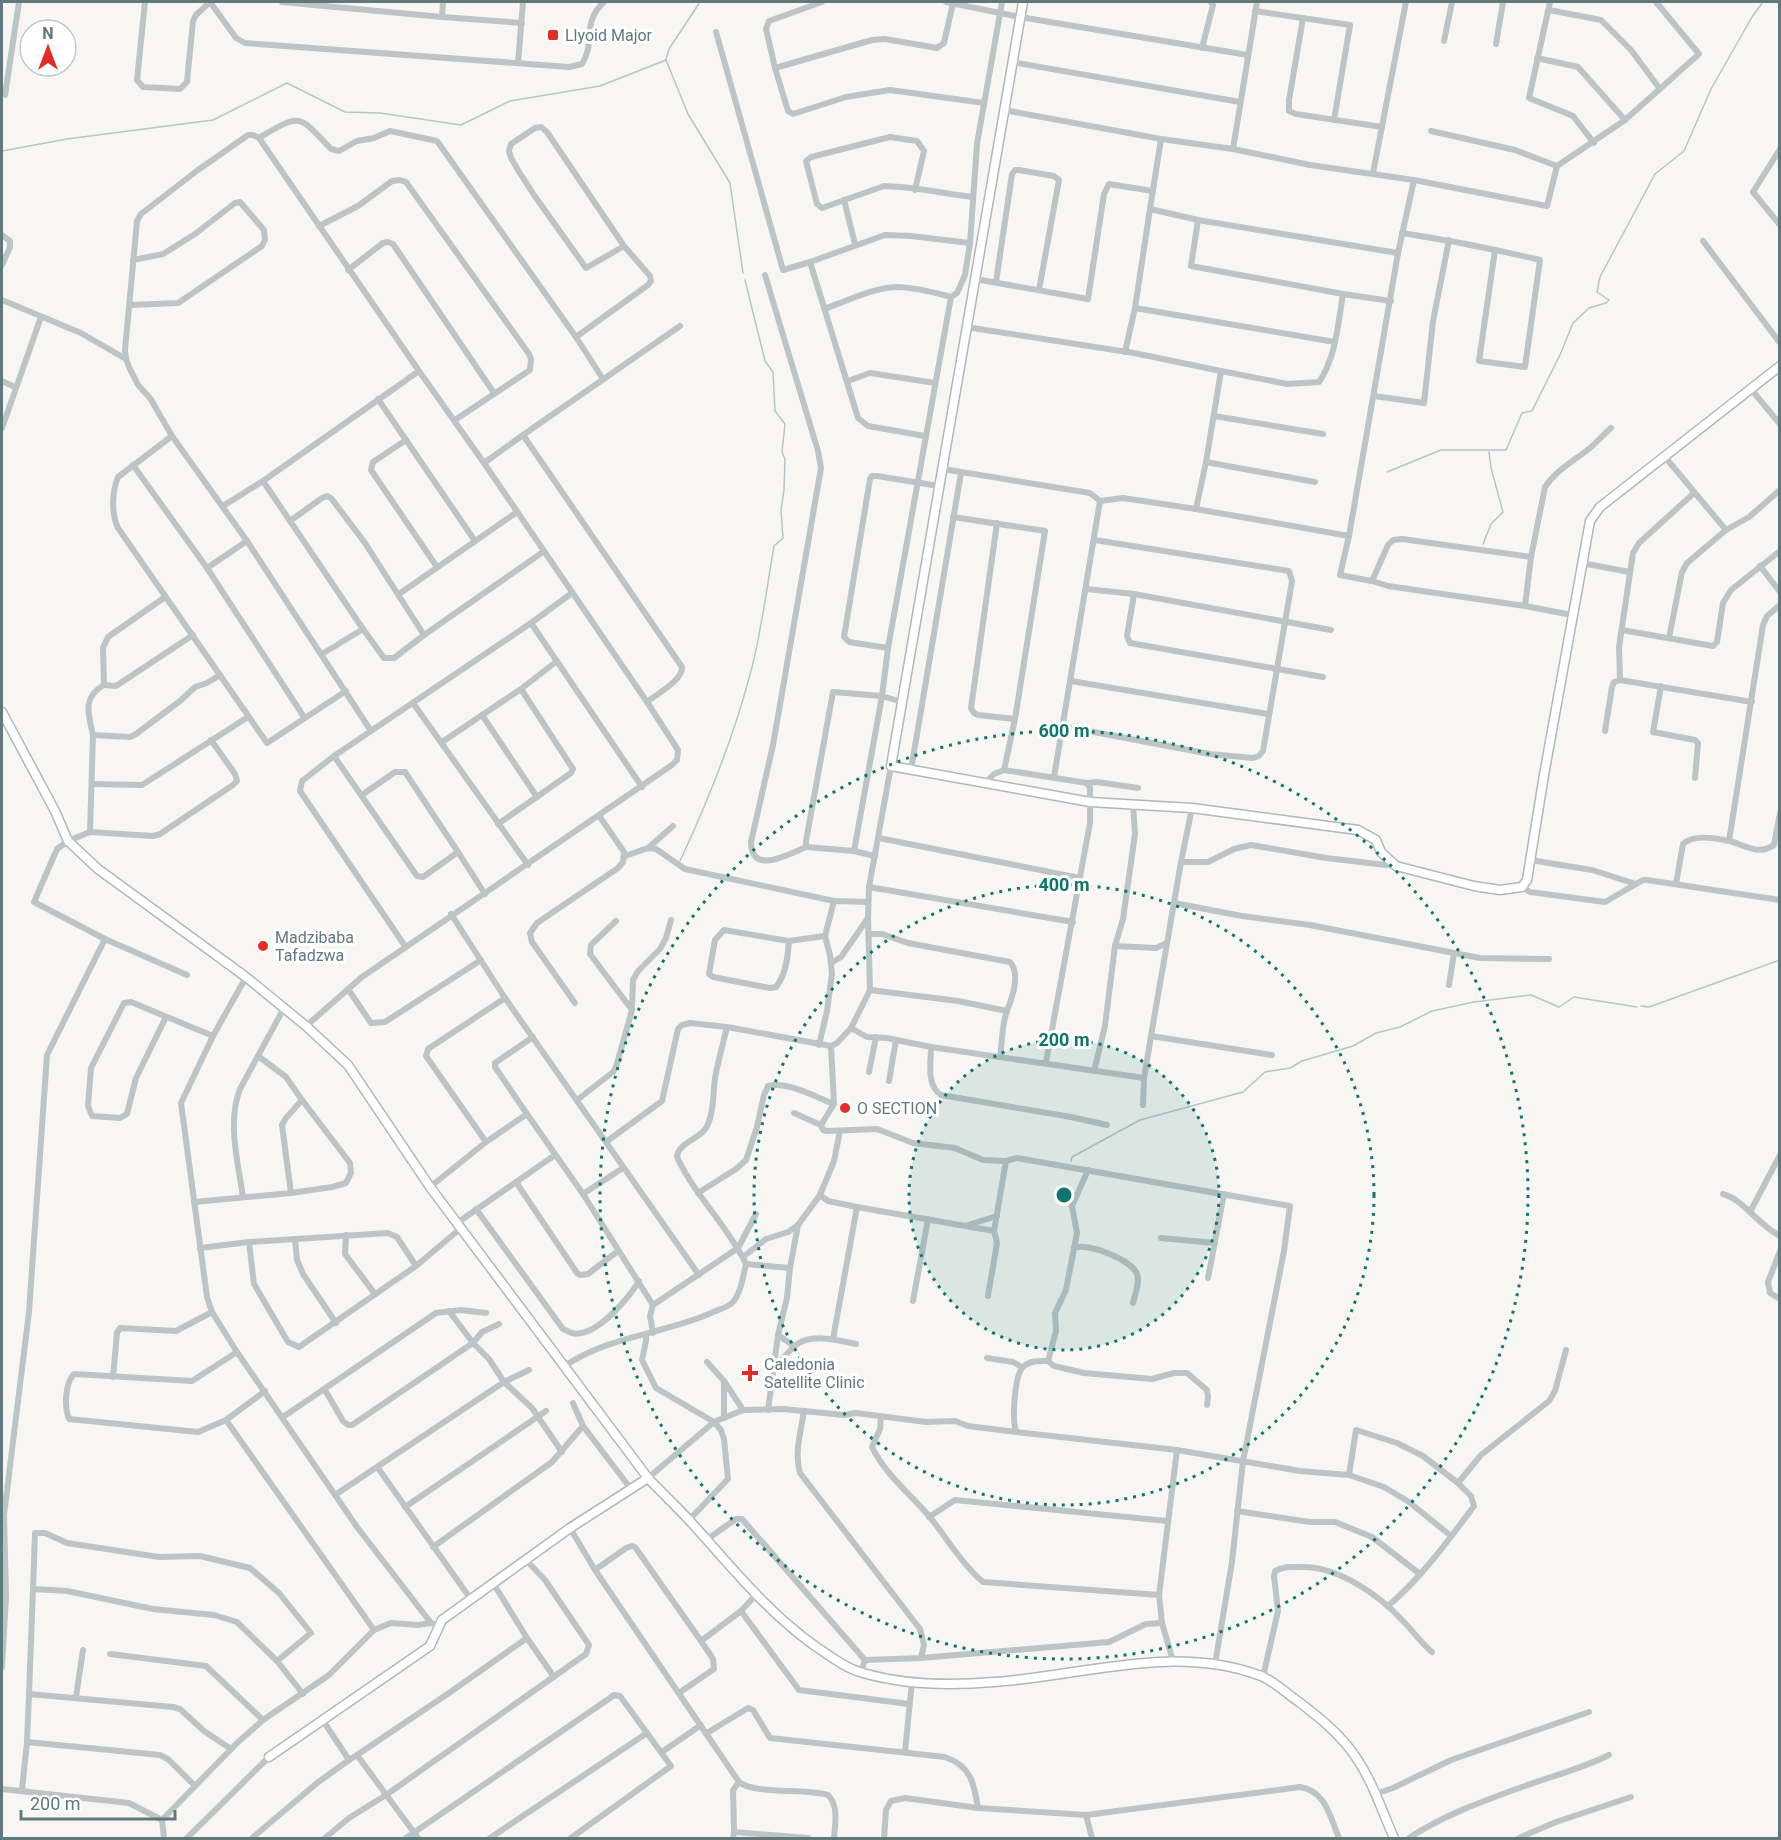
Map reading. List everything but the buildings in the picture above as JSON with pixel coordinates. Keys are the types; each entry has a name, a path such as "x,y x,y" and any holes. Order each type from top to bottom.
{"street":[{"path":"5,95 19,2"},
{"path":"145,2 137,80 142,87 180,89 187,82 193,21 201,9 210,2 236,38 245,43 569,67 582,64 588,49 590,20 603,2"},
{"path":"282,2 362,5 442,17 522,23"},
{"path":"442,17 443,2"},
{"path":"518,63 524,2"},
{"path":"822,2 769,21 766,29 788,111 793,114 846,97 890,90 984,103"},
{"path":"775,68 872,40 885,39 937,48 944,43 949,2 1020,17 1248,55"},
{"path":"854,851 951,297 957,293 962,284 970,243 972,197 984,103 1002,2"},
{"path":"606,1142 662,1101 680,1027 690,1023 726,1027 831,1046 837,1043 850,1028 870,990 868,902 870,887 1023,2"},
{"path":"1202,48 1213,5 1211,2"},
{"path":"1233,149 1257,2"},
{"path":"1373,173 1406,2"},
{"path":"1444,41 1452,2"},
{"path":"1496,44 1503,2"},
{"path":"1550,2 1529,98 1573,116 1593,143"},
{"path":"1004,110 1161,139 1233,149 1310,165 1414,180 1546,206 1557,166 1625,120 1699,54 1656,2"},
{"path":"1549,10 1601,20 1631,50 1660,89"},
{"path":"1255,11 1350,25 1334,120"},
{"path":"1303,18 1288,100 1289,111 1382,127"},
{"path":"716,32 783,270 885,235 970,243"},
{"path":"1537,58 1578,67 1625,120"},
{"path":"1012,62 1240,102"},
{"path":"259,138 288,121 303,120 335,151 357,141 374,138 390,131 437,141 576,337 603,379"},
{"path":"576,337 651,281 647,272 624,246 547,132 541,127 535,128 511,144 509,151 518,170 586,268 624,246"},
{"path":"1431,131 1515,150 1557,166"},
{"path":"306,1026 348,989 405,946 600,817 672,765 677,760 678,750 455,420 348,270 259,138 248,135 147,207 137,221 126,359 138,385 150,398 172,436 247,541 371,731"},
{"path":"915,190 924,151 917,141 890,137 811,157 806,161 819,206 826,207 884,186 915,190 972,197"},
{"path":"1125,352 1135,308 1161,139"},
{"path":"1779,149 1753,192 1779,225"},
{"path":"996,282 1012,174 1015,170 1019,170 1054,176 1059,180 1039,290"},
{"path":"319,226 358,206 392,182 399,180 406,182 531,359 530,370 455,420"},
{"path":"1414,180 1398,253 1349,536 1340,575 1388,586 1572,615"},
{"path":"975,279 1088,299 1104,195 1109,184 1153,191"},
{"path":"844,200 855,244"},
{"path":"131,304 178,303 262,246 264,230 240,202 235,203 195,234 163,254 133,260"},
{"path":"1150,209 1198,220 1398,253"},
{"path":"1198,220 1191,266 1390,301"},
{"path":"1402,233 1449,240 1496,250 1540,260 1525,367 1479,361 1496,250"},
{"path":"2,235 10,241 10,247 2,265"},
{"path":"1374,396 1424,403 1433,321 1449,240"},
{"path":"1703,242 1779,343"},
{"path":"348,270 382,243 393,244 494,393"},
{"path":"810,262 858,418 868,426 925,436"},
{"path":"765,275 818,451 821,468 775,734 751,849 754,855 765,861 773,861 806,847 854,851 875,856"},
{"path":"824,309 881,289 896,287 923,290 951,297"},
{"path":"966,327 1125,352 1287,384 1319,382 1327,371 1335,342 1343,294"},
{"path":"2,300 81,333 126,359"},
{"path":"1135,308 1335,342"},
{"path":"2,428 41,317"},
{"path":"484,463 680,326"},
{"path":"1522,887 1527,880 1590,521 1600,507 1779,366"},
{"path":"223,506 419,371"},
{"path":"1196,508 1221,371"},
{"path":"848,381 870,373 935,383"},
{"path":"2,381 15,387"},
{"path":"1750,388 1779,424"},
{"path":"378,399 475,541"},
{"path":"1214,416 1323,434"},
{"path":"1525,606 1531,557 1543,494 1549,481 1611,428"},
{"path":"523,435 682,667 681,675 647,702"},
{"path":"172,436 118,477 114,516 118,528 165,597 267,743 346,691"},
{"path":"406,440 374,462 371,470 437,567"},
{"path":"1665,457 1726,530"},
{"path":"1206,462 1314,482"},
{"path":"133,465 207,568 304,717"},
{"path":"943,469 1090,493 1100,501 1124,498 1196,508 1349,536"},
{"path":"910,770 961,472"},
{"path":"888,648 849,642 844,637 872,476 939,486"},
{"path":"262,481 384,658 394,658 543,552"},
{"path":"1669,638 1682,572 1688,563 1726,530 1749,517 1779,490"},
{"path":"1620,680 1619,647 1635,547 1694,493"},
{"path":"290,521 322,498 327,496 331,498 365,543 424,635"},
{"path":"1054,777 1100,501"},
{"path":"399,594 517,512"},
{"path":"953,517 1045,531 1015,719 1004,770"},
{"path":"998,523 971,708 978,715 1015,719"},
{"path":"1372,581 1388,545 1393,540 1402,539 1531,557"},
{"path":"1062,726 1210,754 1253,758 1259,756 1263,751 1292,581 1291,573 1287,569 1095,540"},
{"path":"207,568 247,541"},
{"path":"1622,630 1709,647 1716,645 1725,598 1731,590 1779,551"},
{"path":"1581,563 1630,572"},
{"path":"1760,566 1779,592"},
{"path":"1086,589 1134,594 1332,630"},
{"path":"405,946 300,790 302,782 334,756 572,593"},
{"path":"1134,594 1127,636 1130,643 1323,677"},
{"path":"104,685 103,648 108,637 165,597"},
{"path":"1729,842 1764,620 1779,605"},
{"path":"531,623 642,787"},
{"path":"322,654 363,629"},
{"path":"90,832 93,735 87,706 93,693 104,685 116,686 193,635"},
{"path":"442,742 521,689 557,661"},
{"path":"93,735 130,737 180,702 195,687 220,675"},
{"path":"1605,731 1612,687 1614,682 1620,680 1752,702"},
{"path":"1071,681 1268,714"},
{"path":"1661,686 1653,732 1695,740 1698,743 1695,778"},
{"path":"498,824 571,773 573,769 521,689"},
{"path":"806,847 833,692 882,696 902,702"},
{"path":"413,704 528,865"},
{"path":"2,712 55,810 68,841 98,869 246,977 306,1026 348,1065 430,1187 648,1478 689,1520 755,1596 797,1633 834,1659 861,1672 942,1685 996,1682 1120,1664 1173,1661 1215,1664 1263,1677 1324,1721 1355,1756 1375,1794 1394,1839"},
{"path":"482,715 537,797"},
{"path":"92,784 142,785 248,717"},
{"path":"187,975 105,939 34,902 57,849 68,841 90,832 153,836 160,834 233,785 237,781 236,774 211,740"},
{"path":"334,756 417,876 423,877 458,852"},
{"path":"891,766 1090,801 1192,808 1358,830 1376,840 1381,852 1396,866"},
{"path":"984,784 994,774 1004,770 1138,788"},
{"path":"362,795 395,772 405,772 485,894"},
{"path":"1046,1062 1090,823 1088,783"},
{"path":"1094,1071 1105,1026 1115,946 1123,919 1135,834 1133,804"},
{"path":"1143,1105 1144,1078 1180,862 1192,808"},
{"path":"1676,884 1683,844 1687,840 1693,837 1729,842 1748,849 1767,850 1774,845 1779,813"},
{"path":"600,817 625,856"},
{"path":"575,1003 532,942 530,933 537,923 618,868 625,856 648,848 674,826"},
{"path":"879,838 1080,878"},
{"path":"1180,862 1208,862 1234,849 1251,845 1326,858 1396,866 1474,886 1500,890 1522,887 1530,892 1605,902 1647,880 1779,900"},
{"path":"648,848 656,849 685,869 834,901 868,902"},
{"path":"1530,860 1592,870 1636,884"},
{"path":"870,887 1073,922"},
{"path":"819,1045 831,983 831,963 825,936 834,901"},
{"path":"1174,903 1242,916 1310,925 1496,960 1549,959"},
{"path":"451,914 505,998 699,1275"},
{"path":"831,963 841,957 868,918"},
{"path":"577,1100 613,1072 616,1067 632,1010 633,980 638,971 660,949 671,920"},
{"path":"616,921 589,950 632,1010"},
{"path":"789,941 787,959 780,982 776,987 770,988 713,977 709,974 715,940 724,930 789,941 825,936"},
{"path":"869,934 882,934 908,943 1010,962 1015,975 1000,1058"},
{"path":"2,1667 6,1596 4,1515 29,1312 47,1055 105,939"},
{"path":"1115,946 1156,948 1167,943"},
{"path":"1449,985 1454,953"},
{"path":"348,989 371,1023 385,1022 481,960"},
{"path":"187,1839 269,1757 430,1646 436,1636 434,1624 357,1527 237,1352 212,1311 207,1297 182,1103 213,1036 246,977"},
{"path":"870,990 958,1001 1007,1011"},
{"path":"486,1142 426,1056 428,1049 505,998"},
{"path":"166,1017 136,1078 127,1114 120,1118 92,1116 88,1106 91,1068 122,1005 126,1002 131,1002 213,1036"},
{"path":"243,1197 235,1138 234,1110 240,1089 284,1008"},
{"path":"565,1366 608,1344 699,1318 731,1304 737,1295 746,1264 738,1248 698,1193 677,1158 677,1153 681,1148 701,1134 708,1122 726,1027"},
{"path":"850,1028 863,1035 931,1047 1144,1078"},
{"path":"1151,1036 1272,1055"},
{"path":"534,1037 495,1063 495,1067 583,1194 653,1305"},
{"path":"869,1072 876,1037"},
{"path":"889,1081 896,1040"},
{"path":"822,1125 834,1104 831,1046"},
{"path":"931,1047 932,1088 941,1095 1107,1125"},
{"path":"194,1202 339,1186 346,1183 351,1173 350,1163 286,1077 258,1056"},
{"path":"698,1193 746,1160 768,1086 774,1085 803,1091 834,1104"},
{"path":"291,1193 282,1125 302,1100"},
{"path":"794,1113 822,1125 823,1130 827,1131 877,1129 913,1143 955,1148 983,1160 1006,1161 1017,1158 1290,1206 1284,1251 1243,1461 1226,1603 1215,1664"},
{"path":"430,1187 486,1142 527,1114"},
{"path":"742,1257 766,1239 788,1232 798,1225 820,1195 834,1161 840,1131"},
{"path":"249,1242 254,1284 288,1342 299,1347 416,1266 476,1209 555,1155"},
{"path":"1750,1212 1779,1155"},
{"path":"988,1296 997,1244 994,1231 1006,1161"},
{"path":"583,1194 623,1168"},
{"path":"1048,1361 1056,1331 1055,1313 1066,1290 1077,1233 1072,1206 1088,1170"},
{"path":"516,1182 575,1271 580,1275 588,1274 618,1251"},
{"path":"1208,1278 1224,1194"},
{"path":"1723,1194 1730,1196 1766,1229 1779,1236"},
{"path":"820,1195 828,1201 994,1231"},
{"path":"833,1339 857,1207"},
{"path":"476,1209 563,1329 570,1333 579,1334 593,1328 625,1300 639,1281"},
{"path":"689,1520 728,1479 721,1430 714,1422 656,1388 642,1360 649,1334 650,1316 653,1305 738,1248 756,1214"},
{"path":"965,1226 997,1216"},
{"path":"913,1301 928,1219"},
{"path":"768,1410 778,1335 787,1298 798,1225"},
{"path":"200,1248 249,1242 392,1234 397,1237 416,1266"},
{"path":"346,1235 345,1254 375,1294"},
{"path":"1161,1238 1215,1243"},
{"path":"295,1239 297,1260 303,1274 336,1323"},
{"path":"1074,1248 1080,1245 1106,1252 1134,1268 1138,1281 1133,1303"},
{"path":"1779,1251 1768,1282 1770,1293 1779,1299"},
{"path":"746,1264 790,1268"},
{"path":"113,1377 117,1333 120,1328 176,1331 212,1311"},
{"path":"450,1311 473,1343 489,1359 504,1382 538,1416 562,1452"},
{"path":"283,1417 436,1313 450,1311 486,1313"},
{"path":"325,1390 343,1421 352,1425 473,1343 482,1332 499,1324"},
{"path":"778,1335 794,1346"},
{"path":"773,1371 794,1346 803,1341 833,1339 856,1344"},
{"path":"1458,1483 1486,1451 1549,1401 1555,1391 1566,1350"},
{"path":"237,1352 192,1381 74,1374 69,1379 66,1411 69,1419 198,1432 226,1420 265,1391"},
{"path":"987,1358 1013,1362 1022,1367"},
{"path":"1016,1432 1013,1424 1018,1375 1022,1367 1028,1363 1048,1361 1054,1366 1084,1373 1152,1379 1174,1373 1187,1373 1207,1390 1207,1405"},
{"path":"707,1362 724,1381 743,1410"},
{"path":"335,1495 504,1382 529,1370"},
{"path":"724,1381 724,1418"},
{"path":"573,1403 583,1426 631,1489"},
{"path":"164,1839 162,1820 194,1785 263,1720 329,1674 374,1630 391,1623 418,1625 434,1624 441,1620 570,1528 648,1478 714,1422 743,1410 804,1411 844,1415 856,1413 926,1422 955,1421 968,1426 1177,1450 1299,1471 1349,1475 1383,1487 1409,1502 1451,1536"},
{"path":"405,1507 546,1411"},
{"path":"804,1411 797,1465 800,1473 920,1629 924,1645 921,1658"},
{"path":"881,1417 880,1429 872,1448 878,1460 929,1517 971,1571 983,1582 1159,1595"},
{"path":"226,1420 374,1630"},
{"path":"1008,1431 1013,1424"},
{"path":"433,1547 552,1462 583,1426"},
{"path":"1349,1475 1356,1430 1411,1448 1472,1496 1474,1506 1403,1593 1388,1606"},
{"path":"1173,1661 1162,1623 1159,1595 1177,1450"},
{"path":"378,1468 471,1598"},
{"path":"929,1517 955,1500 1167,1521"},
{"path":"1237,1511 1310,1522 1335,1521 1372,1537 1419,1574"},
{"path":"706,1540 736,1519 742,1520 865,1660"},
{"path":"570,1528 595,1570 739,1782 750,1788 794,1789 828,1794 836,1809 834,1839"},
{"path":"22,1790 27,1742 35,1533 45,1533 67,1543 159,1557 200,1556 250,1568 279,1593 310,1633 277,1661"},
{"path":"595,1570 626,1548 635,1547 701,1641 714,1662 714,1669 679,1693"},
{"path":"325,1839 349,1818 386,1795 586,1654 589,1645 545,1580 526,1560"},
{"path":"1263,1677 1278,1611 1275,1571 1287,1567 1311,1567 1346,1577 1388,1606 1432,1652"},
{"path":"493,1583 526,1638 554,1677"},
{"path":"33,1589 67,1591 153,1609 214,1616 237,1622 277,1661 303,1694"},
{"path":"701,1641 741,1611 755,1596"},
{"path":"741,1611 799,1690 909,1704"},
{"path":"865,1660 921,1658 1109,1642 1146,1624 1162,1623"},
{"path":"252,1839 317,1783 450,1693 526,1638"},
{"path":"76,1697 83,1650"},
{"path":"110,1654 206,1666 263,1720"},
{"path":"861,1672 865,1660"},
{"path":"905,1751 912,1682"},
{"path":"29,1694 173,1707 180,1709 204,1731 231,1749"},
{"path":"406,1839 416,1836 614,1695 622,1698 671,1766 571,1839"},
{"path":"707,1733 748,1708 753,1710 770,1738 945,1757 963,1766 970,1774 975,1785 978,1808"},
{"path":"1375,1794 1393,1788 1451,1760 1589,1712"},
{"path":"322,1719 349,1760"},
{"path":"662,1752 701,1725"},
{"path":"490,1839 647,1733"},
{"path":"27,1742 160,1755 168,1759 194,1785"},
{"path":"357,1755 416,1836"},
{"path":"1409,1839 1444,1818 1523,1787 1587,1766 1609,1755"},
{"path":"739,1782 733,1790 733,1835 808,1839"},
{"path":"884,1839 886,1810 891,1801 905,1798 978,1808 1086,1815 1300,1787 1310,1788 1321,1797 1339,1839"},
{"path":"2,1789 129,1803 162,1820"},
{"path":"1519,1839 1556,1822 1631,1797"},
{"path":"1086,1815 1092,1839"}],"waterway":[{"path":"666,59 669,49 700,2"},
{"path":"1387,472 1441,450 1506,450 1522,413 1532,411 1573,323 1589,308 1609,300 1597,292 1600,277 1655,174 1684,151 1711,89 1763,2"},
{"path":"666,60 688,114 730,183 743,273"},
{"path":"2,151 67,139 213,120 287,83 345,112 380,113 461,125 510,101 600,86 666,60"},
{"path":"680,861 711,790 738,717 756,652 774,546 783,538 781,510 785,459 782,452 785,424 775,411 773,372 765,361 745,280"},
{"path":"1483,544 1491,524 1503,512 1489,452"},
{"path":"1641,1006 1649,1007 1780,960"},
{"path":"1071,1161 1072,1157 1140,1120 1243,1092 1265,1072 1290,1068 1302,1061 1353,1046 1376,1033 1400,1027 1432,1011 1474,1002 1531,995 1559,1007 1574,997 1637,1007"}],"place":[{"name":"Llyoid Major","path":"553,35"},
{"name":"Madzibaba Tafadzwa","path":"263,946"},
{"name":"O SECTION","path":"845,1108"},
{"name":"Caledonia Satellite Clinic","path":"750,1373"}]}
